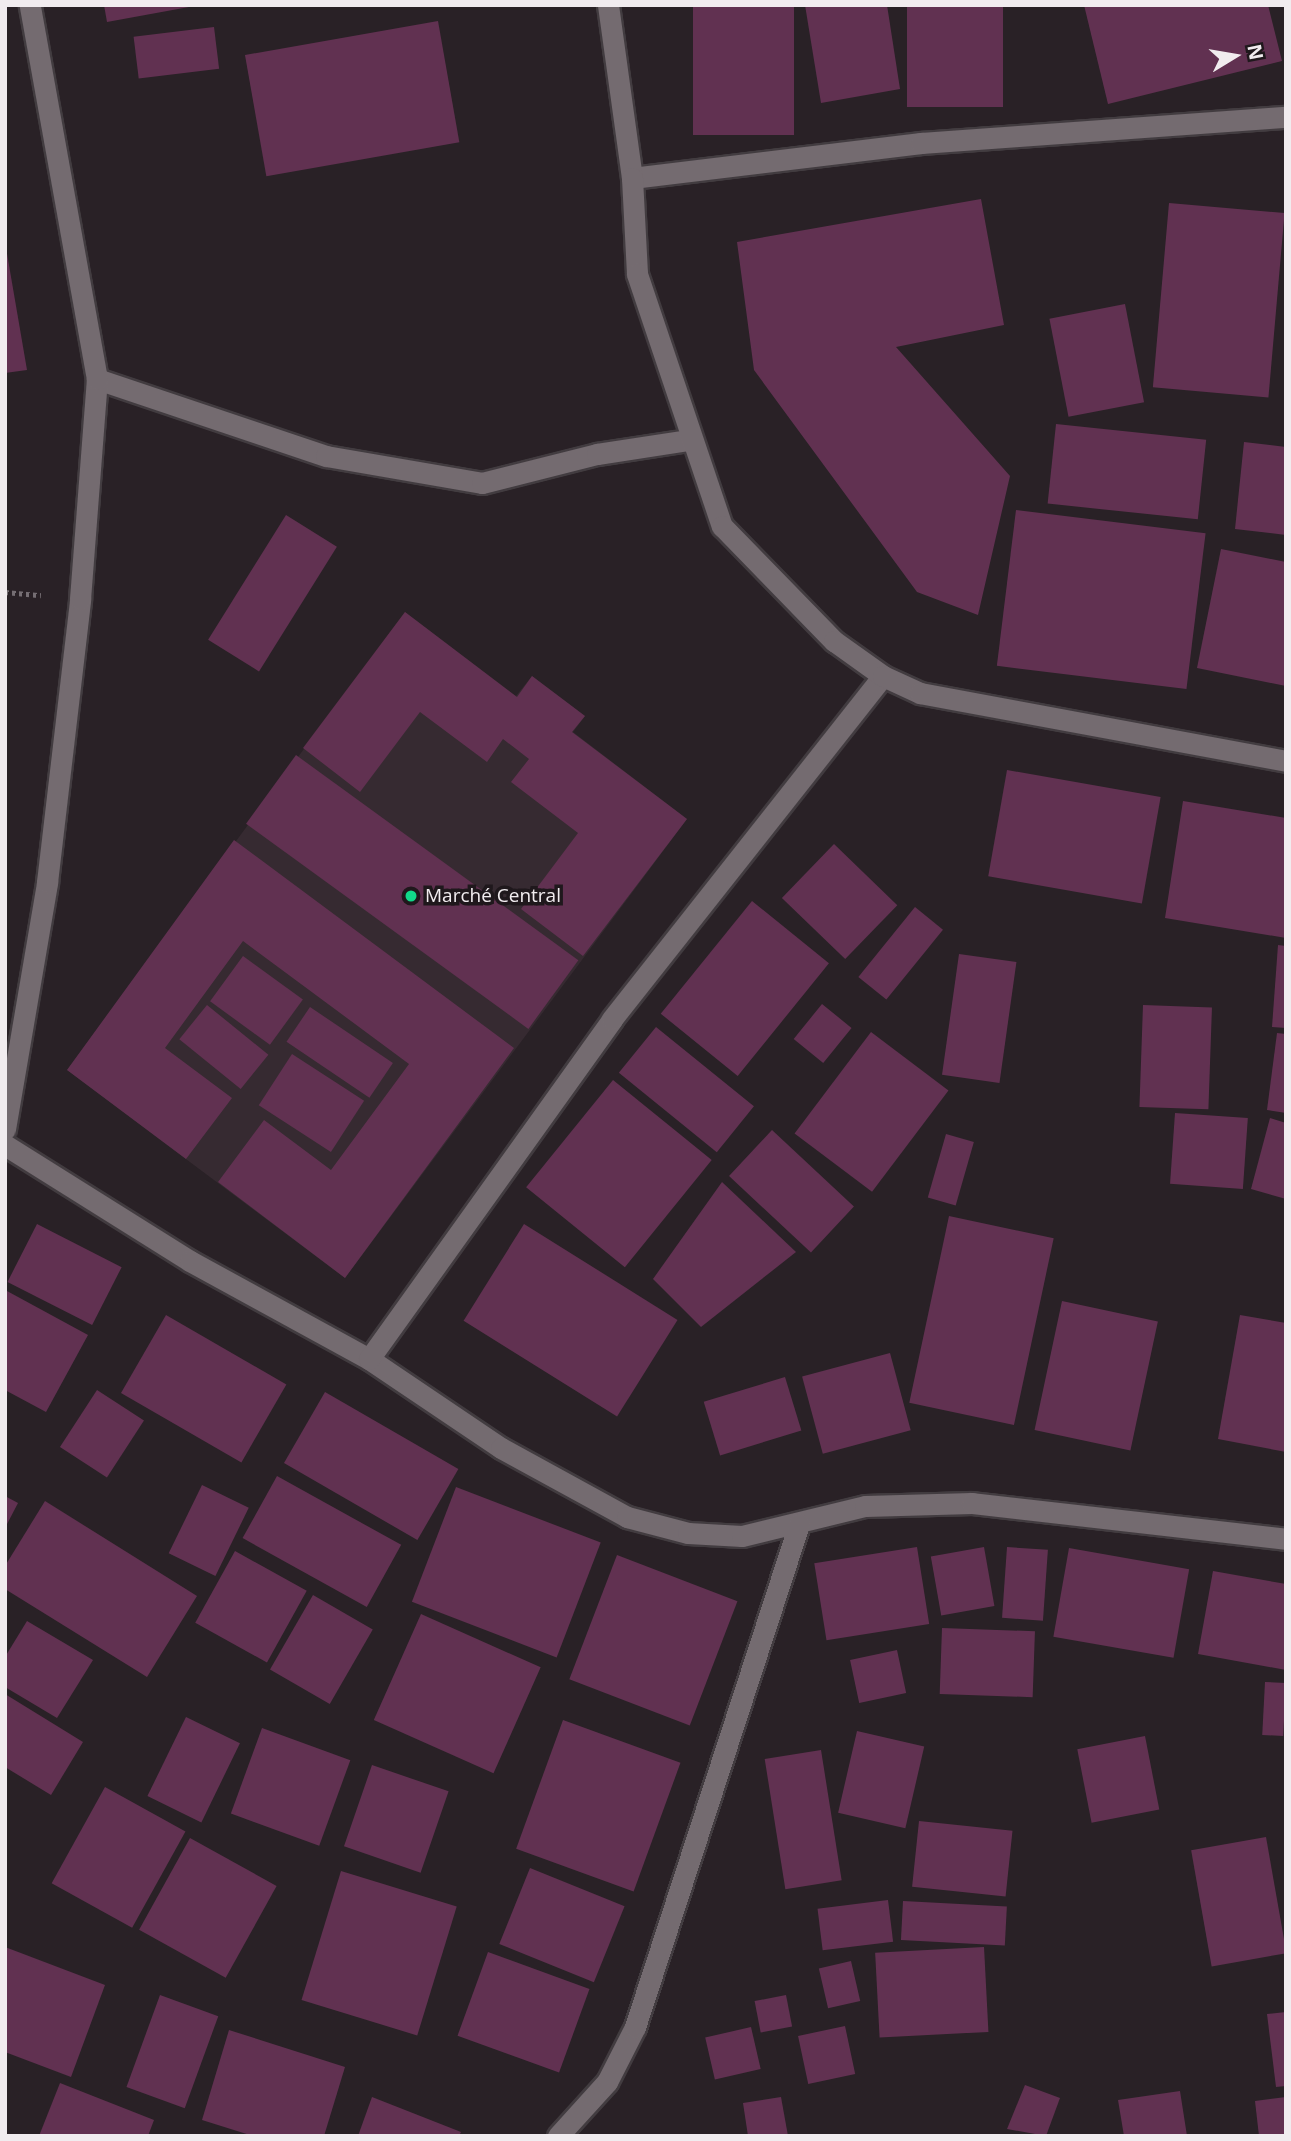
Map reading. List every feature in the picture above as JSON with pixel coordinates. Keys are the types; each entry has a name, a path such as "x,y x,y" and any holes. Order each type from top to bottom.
{"street":[{"path":"5,1129 50,855 80,599 97,379 30,5"},
{"path":"608,5 632,178 637,274 689,440 722,526 834,641 883,676 957,704 1286,761"},
{"path":"632,178 921,143 1286,117"},
{"path":"97,379 326,456 482,483 597,454 689,440"},
{"path":"369,1359 612,1019 883,676"},
{"path":"5,1144 190,1261 369,1359 501,1448 626,1517 688,1533 742,1536 865,1506 972,1503 1286,1539"},
{"path":"558,2136 607,2082 635,2027 799,1524"}],"shaded area":[{"name":"Marché Central","path":"405,612 516,696 532,676 585,716 573,732 687,819 345,1278 67,1070"}],"building":[{"path":"104,5 188,5 189,7 107,22"},
{"path":"693,5 794,5 794,135 693,135"},
{"path":"805,5 887,5 900,89 821,103"},
{"path":"907,5 1003,5 1003,107 907,107"},
{"path":"1084,5 1268,5 1282,61 1108,104"},
{"path":"438,21 459,142 266,176 245,55"},
{"path":"214,27 219,69 139,79 134,37"},
{"path":"981,199 1004,325 896,347 1010,476 978,615 917,592 754,370 737,242"},
{"path":"1169,203 1285,213 1268,397 1153,387"},
{"path":"5,242 27,370 5,373"},
{"path":"1125,304 1144,402 1068,417 1049,319"},
{"path":"1056,424 1206,440 1198,519 1048,504"},
{"path":"1244,442 1286,447 1286,535 1235,529"},
{"path":"1016,510 1206,533 1186,689 997,666"},
{"path":"286,515 337,547 259,671 208,640"},
{"path":"1221,549 1286,562 1286,686 1197,668"},
{"path":"405,612 517,697 532,676 585,716 572,732 687,819 583,956 521,909 578,833 511,782 529,759 503,739 487,762 420,712 360,792 303,748"},
{"path":"296,755 578,960 528,1029 246,824"},
{"path":"1007,770 1161,797 1142,903 988,876"},
{"path":"1183,801 1286,818 1286,938 1165,918"},
{"path":"234,840 514,1048 345,1278 218,1182 264,1120 331,1170 409,1064 243,941 165,1048 232,1098 186,1159 67,1070"},
{"path":"834,844 897,905 845,959 782,898"},
{"path":"752,901 829,963 738,1076 661,1014"},
{"path":"915,907 943,930 886,1000 858,977"},
{"path":"1278,945 1286,946 1286,1028 1272,1027"},
{"path":"959,954 1016,962 999,1083 942,1075"},
{"path":"243,956 303,999 270,1045 210,1001"},
{"path":"822,1004 852,1028 823,1063 794,1039"},
{"path":"207,1005 268,1055 241,1089 179,1039"},
{"path":"1143,1005 1212,1007 1208,1109 1139,1107"},
{"path":"310,1007 393,1063 369,1098 287,1042"},
{"path":"656,1027 754,1106 717,1152 619,1073"},
{"path":"871,1032 948,1090 872,1192 795,1133"},
{"path":"1277,1033 1286,1034 1286,1113 1267,1110"},
{"path":"292,1054 364,1101 331,1152 259,1105"},
{"path":"613,1080 712,1160 625,1267 526,1187"},
{"path":"1175,1113 1248,1118 1243,1189 1170,1184"},
{"path":"1270,1118 1286,1123 1286,1199 1251,1189"},
{"path":"772,1130 854,1206 811,1252 729,1176"},
{"path":"946,1134 974,1142 956,1205 928,1197"},
{"path":"722,1182 796,1252 701,1327 653,1279"},
{"path":"949,1216 1054,1238 1014,1425 909,1403"},
{"path":"37,1224 122,1267 92,1325 7,1282"},
{"path":"524,1224 677,1320 617,1417 464,1321"},
{"path":"7,1291 88,1335 46,1412 5,1390"},
{"path":"1062,1301 1158,1321 1130,1450 1035,1430"},
{"path":"166,1315 286,1384 241,1462 121,1393"},
{"path":"1240,1315 1286,1323 1286,1452 1218,1439"},
{"path":"890,1353 911,1430 823,1454 802,1377"},
{"path":"785,1377 801,1431 720,1455 704,1402"},
{"path":"97,1390 144,1420 107,1478 60,1447"},
{"path":"325,1392 458,1469 417,1540 284,1463"},
{"path":"277,1476 401,1545 367,1607 243,1538"},
{"path":"202,1485 249,1508 215,1576 169,1553"},
{"path":"456,1487 601,1543 557,1657 412,1602"},
{"path":"5,1496 18,1503 5,1528"},
{"path":"45,1501 197,1596 147,1677 5,1589 5,1566"},
{"path":"917,1547 929,1624 826,1640 814,1563"},
{"path":"984,1547 994,1606 941,1615 931,1556"},
{"path":"1007,1547 1048,1550 1043,1621 1002,1618"},
{"path":"1069,1548 1189,1569 1174,1658 1053,1637"},
{"path":"235,1551 307,1591 267,1662 195,1623"},
{"path":"617,1555 737,1601 690,1725 569,1679"},
{"path":"1213,1571 1286,1584 1286,1670 1198,1654"},
{"path":"313,1595 373,1630 330,1704 270,1669"},
{"path":"421,1614 541,1667 493,1773 374,1720"},
{"path":"27,1621 93,1660 57,1718 5,1687 5,1657"},
{"path":"942,1628 1035,1631 1033,1697 940,1694"},
{"path":"897,1650 906,1693 859,1703 850,1660"},
{"path":"1265,1682 1286,1683 1283,1736 1262,1735"},
{"path":"5,1694 83,1742 51,1795 5,1767"},
{"path":"186,1717 240,1743 201,1822 147,1796"},
{"path":"563,1720 680,1763 634,1891 516,1849"},
{"path":"262,1728 350,1760 319,1846 231,1814"},
{"path":"857,1731 924,1747 905,1828 838,1813"},
{"path":"1145,1736 1159,1810 1092,1823 1077,1749"},
{"path":"821,1750 842,1880 785,1889 765,1759"},
{"path":"372,1765 449,1791 421,1873 344,1846"},
{"path":"105,1787 185,1832 132,1928 52,1883"},
{"path":"919,1821 1012,1831 1006,1896 912,1887"},
{"path":"1266,1837 1286,1953 1212,1966 1191,1850"},
{"path":"190,1838 277,1886 226,1978 139,1930"},
{"path":"530,1868 625,1906 594,1982 499,1944"},
{"path":"341,1871 457,1906 417,2035 302,2000"},
{"path":"888,1900 893,1942 823,1950 818,1909"},
{"path":"903,1901 1007,1906 1005,1945 901,1940"},
{"path":"5,1947 105,1985 71,2077 5,2052"},
{"path":"984,1947 988,2032 880,2038 875,1953"},
{"path":"488,1952 589,1989 559,2073 458,2036"},
{"path":"851,1961 860,2001 828,2008 819,1968"},
{"path":"160,1995 218,2016 185,2108 126,2087"},
{"path":"786,1995 792,2026 761,2033 755,2001"},
{"path":"1286,2012 1286,2086 1276,2087 1267,2014"},
{"path":"845,2026 855,2074 808,2084 798,2036"},
{"path":"751,2027 761,2069 715,2079 705,2038"},
{"path":"229,2030 345,2067 324,2136 253,2136 202,2120"},
{"path":"60,2083 154,2120 148,2136 39,2136"},
{"path":"1025,2085 1060,2098 1046,2136 1007,2129"},
{"path":"1180,2091 1187,2136 1124,2136 1118,2100"},
{"path":"372,2097 461,2132 459,2136 358,2136"},
{"path":"781,2097 788,2136 748,2136 743,2103"},
{"path":"1286,2097 1286,2136 1259,2136 1255,2101"}],"place":[{"name":"Marché Central","path":"411,896"}]}
